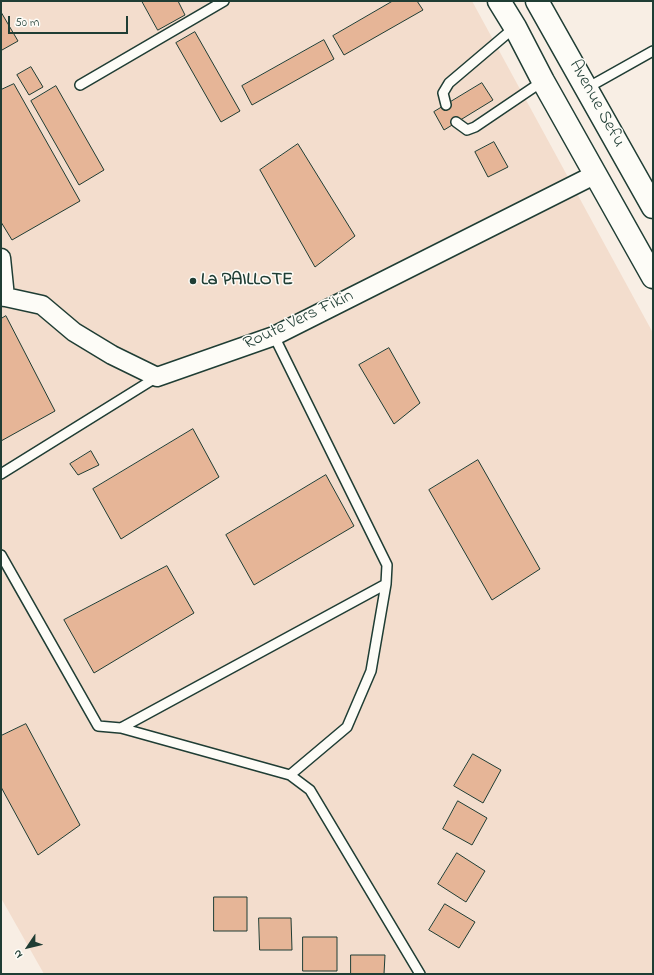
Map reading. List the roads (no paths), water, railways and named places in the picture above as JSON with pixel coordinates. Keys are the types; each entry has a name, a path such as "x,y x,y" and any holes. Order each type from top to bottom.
{"main road":[{"name":"Avenue Sefu","path":"499,1 515,27 543,81 653,277"},
{"name":"Avenue Sefu","path":"537,1 574,64 653,207"},
{"path":"543,81 574,64"}],"street":[{"name":"Route Vers Fikin","path":"157,377 274,336 596,174"},
{"path":"1,258 3,296 42,305 74,332 112,355 157,377"}],"lane":[{"path":"80,85 224,1"},
{"path":"446,105 443,94 449,83 515,27"},
{"path":"587,88 653,51"},
{"path":"456,122 467,130 475,127 543,81"},
{"path":"274,336 387,565 386,584 371,671 347,727 290,775"},
{"path":"1,474 157,377"},
{"path":"1,555 98,726 121,728 290,775 310,790 420,974"},
{"path":"121,728 386,584"}],"place":[{"name":"La PAILLOTE","path":"193,281"}]}
